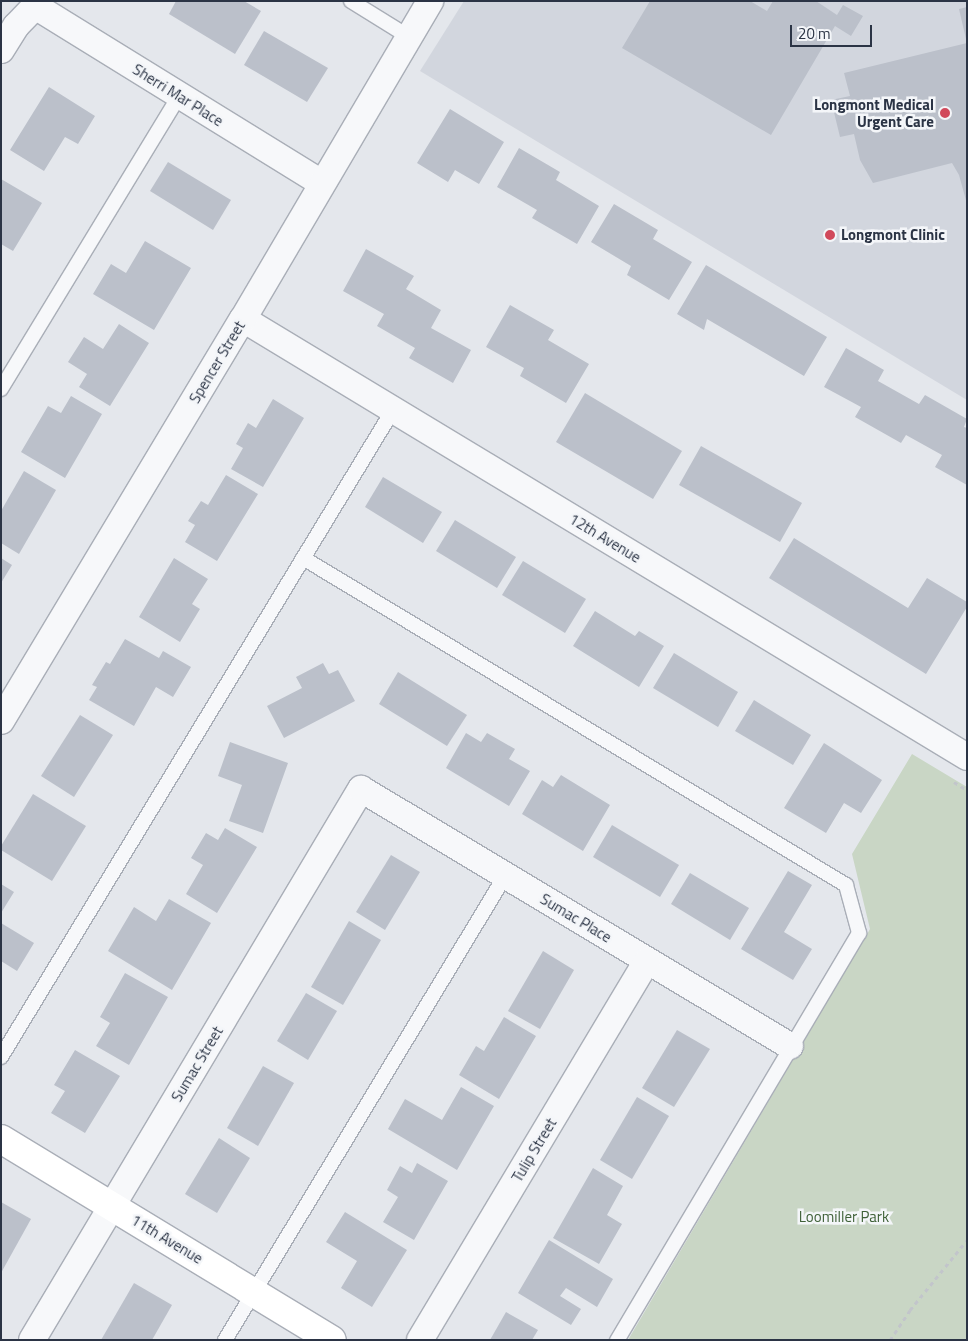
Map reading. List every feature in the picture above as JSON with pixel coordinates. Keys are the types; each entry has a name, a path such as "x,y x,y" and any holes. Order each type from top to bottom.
{"street":[{"name":"Spencer Street","path":"1,721 243,319 430,1"},
{"name":"Sherri Mar Place","path":"1,50 16,26 35,6 178,96 322,183"},
{"name":"12th Avenue","path":"243,319 964,749"},
{"name":"Sumac Place","path":"361,789 790,1046"},
{"name":"Sumac Street","path":"32,1340 361,789"},
{"name":"Tulip Street","path":"420,1340 647,961"},
{"name":"11th Avenue","path":"1,1139 332,1340"}],"lane":[{"path":"350,1 409,37"},
{"path":"1,389 178,96"},
{"path":"1,1057 393,410"},
{"path":"303,558 846,885 859,933 616,1340"},
{"path":"225,1340 505,876"}],"path":[{"path":"890,1340 910,1310 967,1240"}],"shaded area":[{"name":"Longmont Clinic","path":"464,1 967,1 967,400 420,71"}],"green space":[{"name":"Loomiller Park","path":"912,754 967,787 967,1340 628,1340 870,929 852,854"}],"building":[{"path":"176,1 244,1 261,11 235,54 169,14"},
{"path":"650,1 750,1 767,11 773,1 816,1 837,15 843,5 863,16 851,36 835,26 771,135 622,48"},
{"path":"967,7 967,38 966,39 959,9"},
{"path":"264,31 328,68 307,102 244,65"},
{"path":"967,43 967,204 959,175 952,163 873,183 860,160 854,134 840,137 831,100 850,96 844,73"},
{"path":"49,87 95,116 78,144 65,137 44,171 10,150"},
{"path":"450,109 504,142 479,184 455,170 448,182 417,163"},
{"path":"519,148 560,172 556,180 599,206 577,244 532,218 537,210 497,187"},
{"path":"168,162 231,200 213,230 150,191"},
{"path":"1,179 42,203 13,251 1,244"},
{"path":"614,204 658,230 653,239 692,262 669,300 627,275 631,266 591,242"},
{"path":"145,241 191,268 154,330 93,294 111,264 126,273"},
{"path":"366,249 414,276 406,289 441,310 431,328 471,350 453,383 409,358 415,348 377,326 384,314 343,291"},
{"path":"706,265 827,337 804,376 707,319 704,330 677,314"},
{"path":"510,305 554,330 548,340 589,364 566,403 520,376 524,368 486,347"},
{"path":"119,324 149,343 110,406 79,387 87,374 68,362 84,337 103,349"},
{"path":"846,348 884,370 878,381 919,404 925,395 967,419 964,427 967,428 967,485 935,467 942,455 906,435 901,443 855,417 861,407 824,387"},
{"path":"585,393 682,451 653,499 556,442"},
{"path":"71,396 102,414 65,478 21,452 48,406 61,413"},
{"path":"273,399 304,418 263,487 231,469 243,448 236,444 248,423 256,428"},
{"path":"701,446 802,503 780,542 679,485"},
{"path":"24,471 56,490 19,554 1,543 1,511"},
{"path":"226,475 258,494 217,561 185,542 195,525 188,521 201,501 208,505"},
{"path":"383,477 442,512 423,543 365,507"},
{"path":"455,520 516,557 497,588 436,551"},
{"path":"794,538 908,608 927,578 967,602 967,607 926,674 769,578"},
{"path":"1,558 12,565 1,583"},
{"path":"174,558 208,579 192,604 200,609 180,642 139,617"},
{"path":"523,561 586,599 565,633 502,595"},
{"path":"595,611 635,636 639,631 664,646 639,687 573,646"},
{"path":"125,639 159,658 163,651 191,667 173,697 156,687 134,726 89,700 97,687 92,685 106,662 110,664"},
{"path":"674,653 738,692 718,727 653,688"},
{"path":"323,663 329,674 338,670 355,701 284,738 267,706 302,688 296,677"},
{"path":"398,672 467,715 447,746 379,704"},
{"path":"754,700 811,735 793,765 735,731"},
{"path":"80,715 113,735 74,797 41,776"},
{"path":"466,733 481,742 487,733 515,749 509,759 530,771 509,806 446,768"},
{"path":"230,742 288,763 263,833 229,821 242,785 218,776"},
{"path":"824,743 882,780 861,813 844,803 826,833 784,808"},
{"path":"561,775 610,805 583,851 522,814 542,780 553,787"},
{"path":"33,794 86,826 52,881 1,850 1,846"},
{"path":"612,825 679,865 660,897 593,857"},
{"path":"225,828 257,847 217,913 186,894 203,865 191,858 206,833 218,840"},
{"path":"391,855 420,872 385,930 356,912"},
{"path":"788,871 812,885 784,932 812,949 793,980 741,949"},
{"path":"690,873 749,908 730,940 671,904"},
{"path":"1,884 14,892 1,913"},
{"path":"169,899 211,923 172,990 108,951 134,907 156,921"},
{"path":"349,921 381,940 343,1005 311,987"},
{"path":"1,923 34,943 17,971 1,961"},
{"path":"543,951 574,970 540,1029 508,1011"},
{"path":"125,973 168,997 129,1065 96,1046 110,1023 100,1017"},
{"path":"306,993 337,1011 308,1060 277,1041"},
{"path":"504,1017 536,1036 499,1099 459,1075 476,1046 484,1051"},
{"path":"677,1030 710,1049 674,1107 642,1088"},
{"path":"75,1050 120,1076 85,1133 51,1113 65,1091 54,1085"},
{"path":"263,1066 294,1083 258,1146 227,1128"},
{"path":"461,1087 494,1106 457,1170 388,1129 405,1099 442,1120"},
{"path":"637,1097 669,1116 632,1179 600,1160"},
{"path":"219,1138 250,1158 217,1213 185,1194"},
{"path":"417,1163 448,1181 414,1240 383,1222 398,1197 387,1190 400,1166 412,1173"},
{"path":"593,1168 623,1186 607,1215 622,1224 599,1264 553,1238"},
{"path":"1,1202 31,1219 1,1273"},
{"path":"345,1212 407,1250 372,1307 341,1288 357,1261 326,1242"},
{"path":"549,1240 613,1279 597,1307 566,1288 560,1296 581,1309 571,1325 518,1293"},
{"path":"134,1283 172,1305 152,1340 101,1340"},
{"path":"506,1312 538,1330 532,1340 490,1340"}],"place":[{"name":"Longmont Medical Urgent Care","path":"945,113"},
{"name":"Longmont Clinic","path":"830,235"}]}
